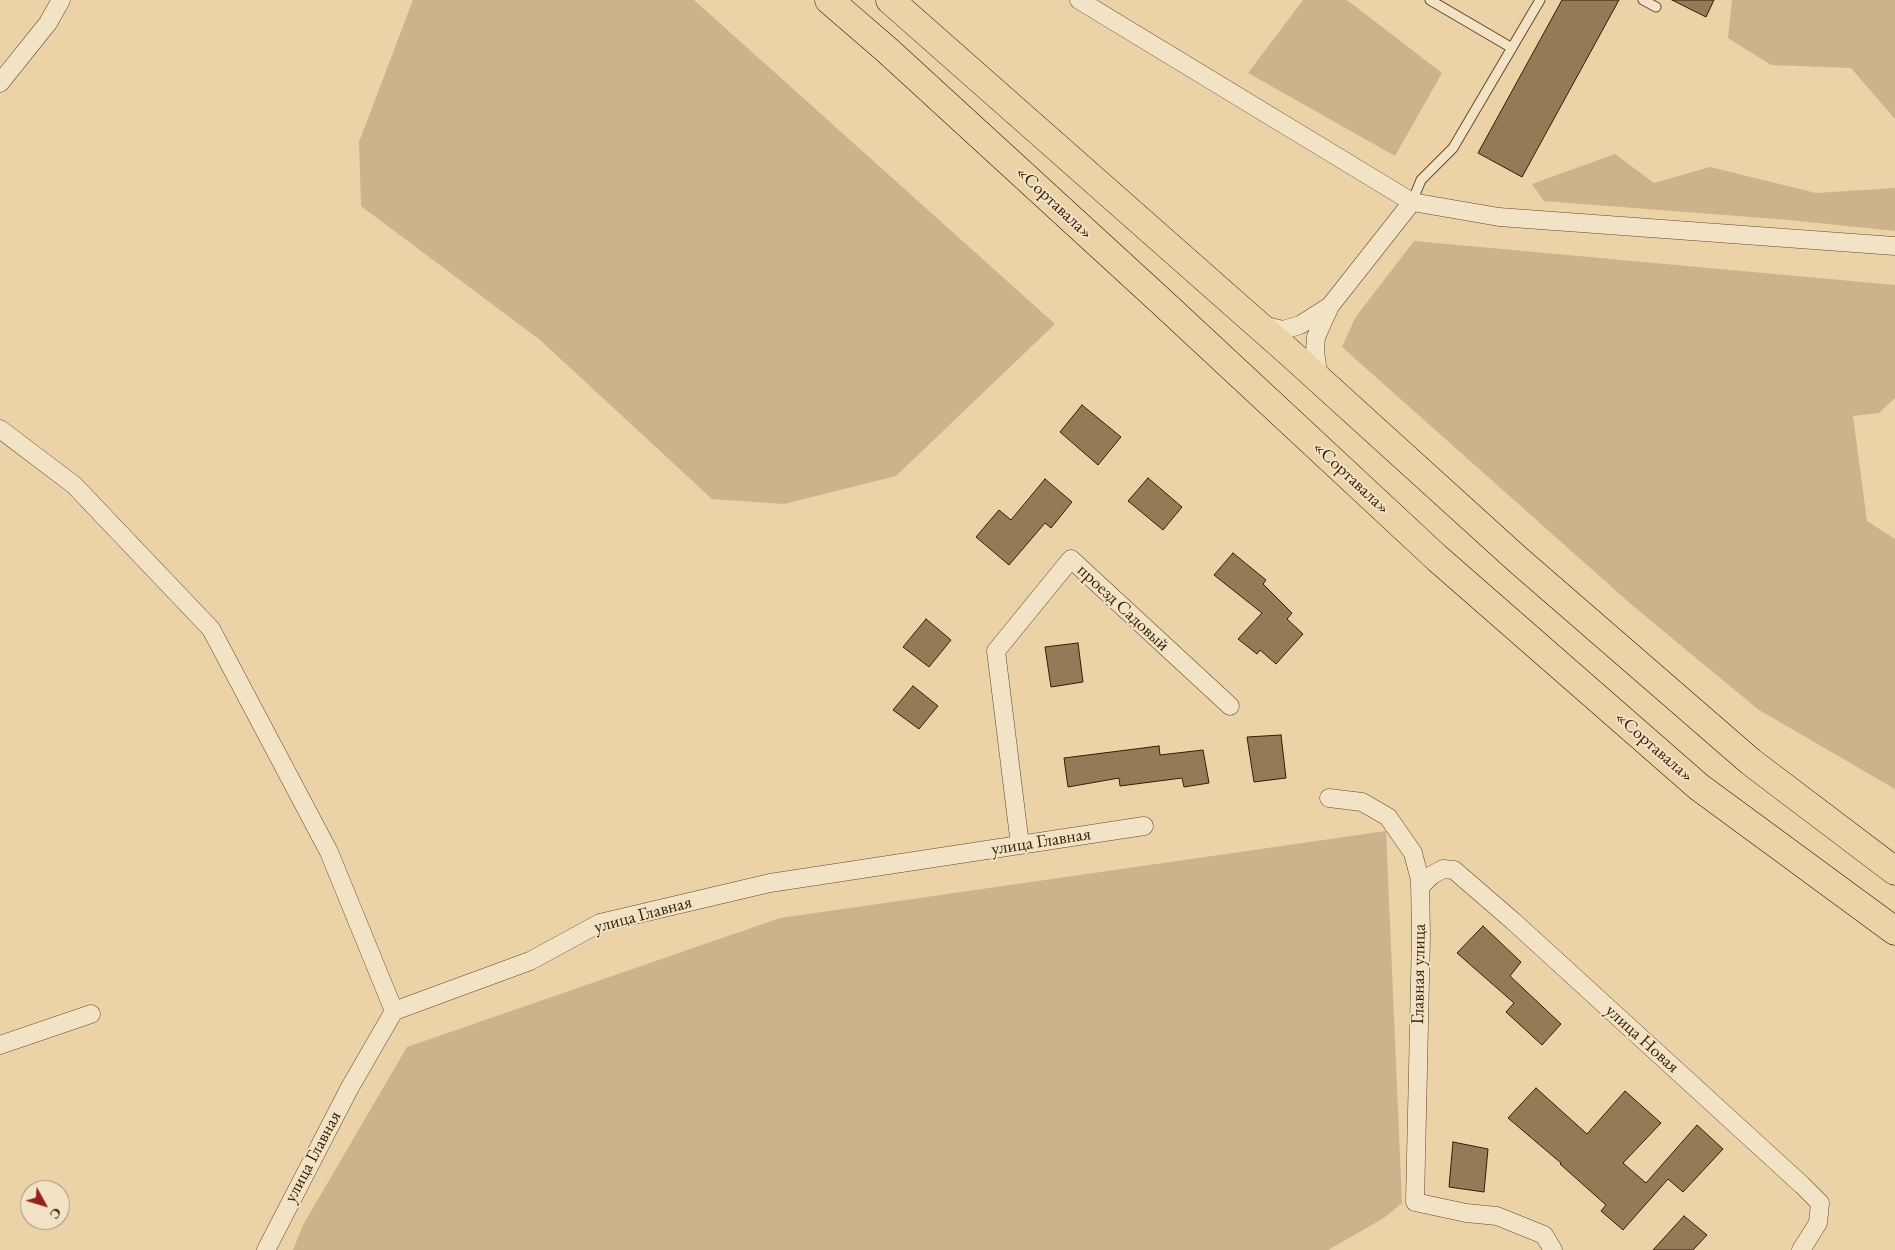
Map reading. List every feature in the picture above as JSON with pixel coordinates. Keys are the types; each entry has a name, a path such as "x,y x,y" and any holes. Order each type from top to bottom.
{"highway":[{"name":"«Сортавала»","path":"828,0 887,50 1429,551 1504,617 1699,787 1895,931"},
{"path":"890,0 1320,380 1517,559 1751,762 1895,871"}],"street":[{"path":"0,84 48,23 62,0"},
{"path":"1087,2 1412,202 1499,217 1895,246"},
{"path":"1320,380 1314,352 1316,338 1330,306 1412,202"},
{"path":"1257,324 1284,330 1300,325 1330,306"},
{"path":"0,429 74,485 211,629 329,852 394,1011"},
{"name":"проезд Садовый","path":"1020,845 996,651 1071,559 1230,706"},
{"name":"Главная улица","path":"1330,798 1362,802 1388,817 1413,853 1420,880 1421,936 1415,1202 1466,1213 1498,1216 1544,1235 1553,1250"},
{"name":"улица Главная","path":"266,1250 349,1089 394,1011 530,961 600,924 770,883 1144,826"},
{"name":"улица Новая","path":"1420,887 1443,869 1454,870 1802,1185 1820,1203 1818,1223 1801,1250"},
{"path":"0,1045 91,1014"}],"lane":[{"path":"1430,0 1512,48"},
{"path":"1412,202 1421,180 1453,148 1540,0"},
{"path":"1643,0 1656,6"}],"shaded area":[{"path":"413,0 694,0 1055,324 896,476 784,504 712,499 540,340 361,206 359,142"},
{"path":"1303,0 1347,0 1442,73 1395,156 1248,73"},
{"path":"1732,0 1895,0 1895,119 1851,68 1771,65 1728,38"},
{"path":"1615,154 1654,183 1710,167 1816,193 1895,188 1895,231 1789,220 1544,201 1532,184"},
{"path":"1414,241 1895,285 1895,398 1879,413 1853,416 1867,521 1895,539 1895,789 1759,710 1633,606 1342,347 1355,318"},
{"path":"1386,831 1402,1203 1384,1218 1328,1250 293,1250 303,1225 407,1047 780,918"}],"building":[{"path":"1562,0 1619,0 1522,177 1478,153"},
{"path":"1672,0 1714,0 1706,17"},
{"path":"1082,405 1121,437 1098,465 1060,432"},
{"path":"1148,478 1182,507 1163,530 1128,501"},
{"path":"1045,479 1072,502 1051,528 1045,523 1009,565 976,537 999,510 1011,520"},
{"path":"1233,553 1266,580 1263,584 1292,613 1287,619 1303,634 1276,664 1260,650 1257,654 1238,639 1262,613 1214,575"},
{"path":"926,619 951,640 929,667 903,647"},
{"path":"1078,643 1083,682 1051,687 1045,647"},
{"path":"913,686 938,706 919,729 893,710"},
{"path":"1281,735 1286,778 1254,782 1247,737"},
{"path":"1159,746 1160,755 1203,750 1209,783 1184,787 1182,778 1120,786 1119,778 1068,787 1064,758"},
{"path":"1483,926 1521,962 1510,976 1561,1024 1542,1045 1506,1012 1514,1003 1457,953"},
{"path":"1536,1088 1587,1134 1625,1091 1661,1123 1623,1163 1646,1183 1697,1125 1723,1149 1683,1192 1668,1179 1623,1230 1601,1211 1606,1205 1561,1163 1508,1118"},
{"path":"1453,1142 1488,1149 1484,1192 1449,1187"},
{"path":"1684,1216 1707,1235 1693,1250 1653,1250"}]}
